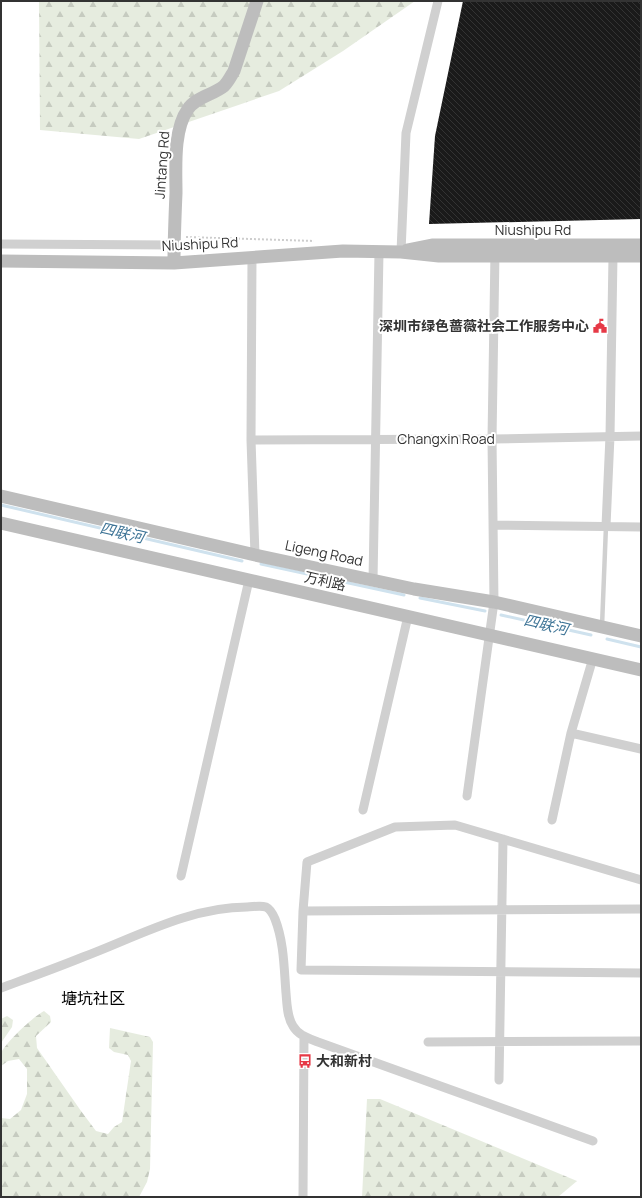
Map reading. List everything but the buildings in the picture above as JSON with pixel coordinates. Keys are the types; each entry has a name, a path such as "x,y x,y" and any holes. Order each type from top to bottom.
{"street":[{"name":"Jintang Rd","path":"174,263 178,241 177,153 179,131 183,118 193,103 225,85 230,78 234,71 257,1"},
{"path":"401,252 406,133 438,1"},
{"path":"1,244 178,241"},
{"name":"Niushipu Rd","path":"1,261 174,263 343,251 401,252 432,245 495,251 641,256"},
{"name":"Niushipu Rd","path":"495,251 641,245"},
{"path":"467,796 494,602 492,439 495,251"},
{"path":"373,580 379,252"},
{"path":"606,526 610,436 613,256"},
{"path":"252,257 251,440 255,555"},
{"name":"Changxin Road","path":"251,440 492,439 641,436"},
{"name":"Ligeng Road","path":"1,496 255,555 373,580 494,602 641,636"},
{"name":"万利路","path":"1,523 641,670"},
{"path":"493,525 641,527"},
{"path":"181,876 249,580"},
{"path":"363,810 408,616"},
{"path":"552,820 571,733 593,658"},
{"path":"571,733 641,749"},
{"path":"641,880 455,825 395,827 307,862 303,911 301,970 641,973"},
{"path":"499,1080 503,839"},
{"path":"1,988 83,958 155,928 190,916 224,908 265,907 273,914 281,942 290,1021 297,1032 304,1036 593,1141"},
{"path":"303,911 641,909"},
{"path":"303,1197 304,1036"},
{"path":"428,1042 641,1041"}],"lane":[{"path":"602,627 606,526"}],"path":[{"path":"178,241 314,241"}],"green space":[{"path":"39,1 415,1 343,51 279,91 139,139 40,130"},
{"path":"44,1011 50,1016 51,1022 36,1036 37,1048 96,1131 108,1134 114,1127 122,1122 131,1061 128,1055 114,1052 109,1048 110,1028 150,1037 153,1042 150,1169 147,1182 139,1197 1,1197 1,1118 10,1119 21,1110 27,1094 27,1069 19,1059 8,1061 1,1066 1,1053 9,1042 33,1018"},
{"path":"7,1016 13,1020 12,1027 1,1043 1,1019"},
{"path":"367,1099 380,1099 577,1181 558,1197 362,1197"}],"waterway":[{"name":"四联河","path":"1,505 242,561"},
{"name":"四联河","path":"261,564 404,595"},
{"name":"四联河","path":"420,598 485,611"},
{"name":"四联河","path":"501,615 591,635"},
{"name":"四联河","path":"607,639 641,647"}],"place":[{"name":"深圳市绿色蔷薇社会工作服务中心","path":"600,326"},
{"name":"大和新村","path":"305,1061"}],"district":[{"name":"塘坑社区","path":"93,998"}]}
